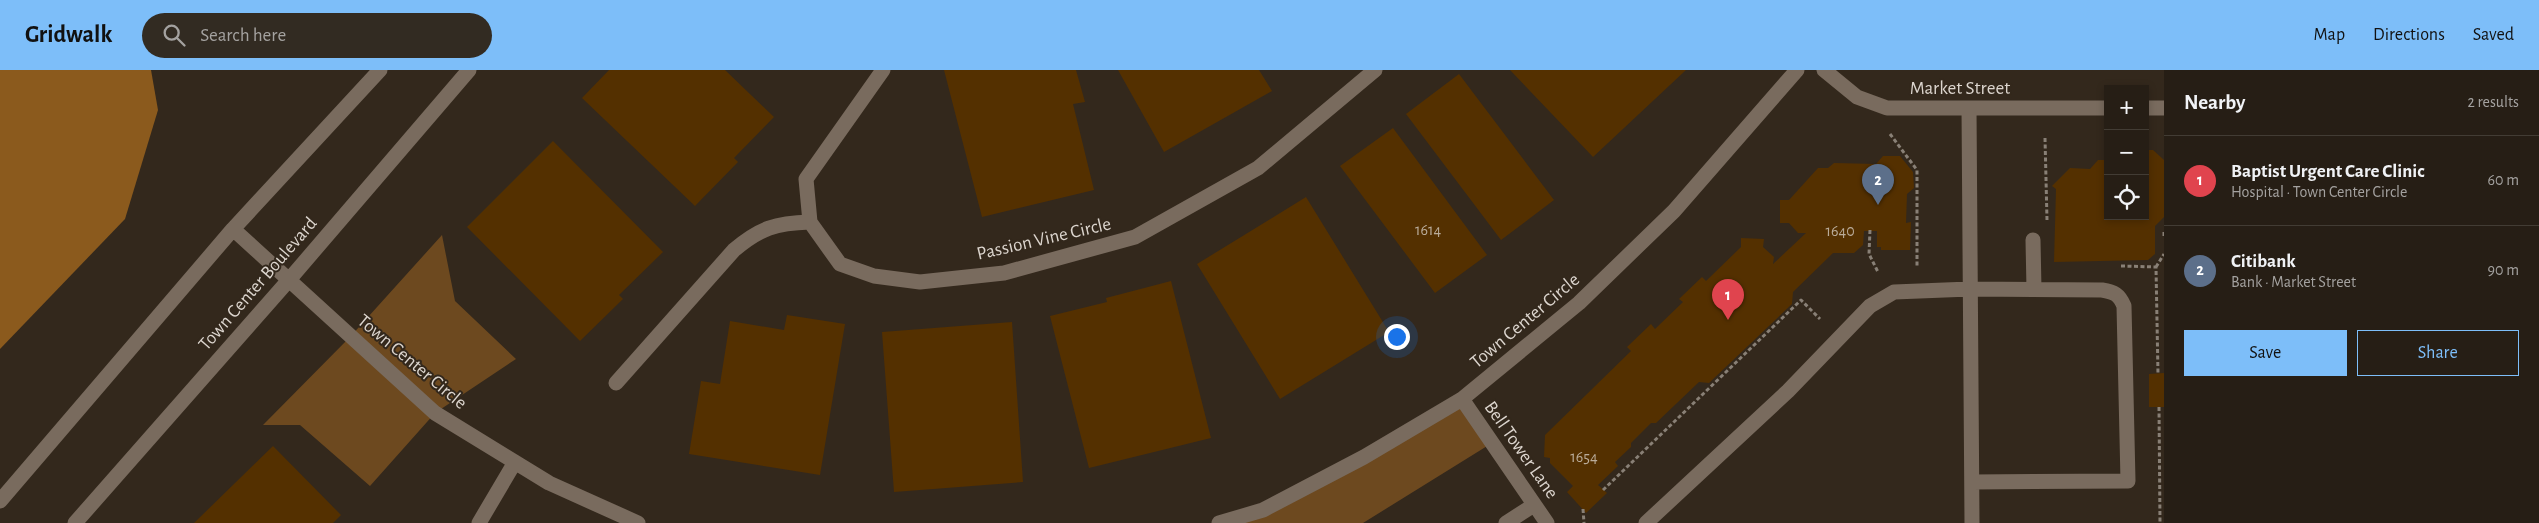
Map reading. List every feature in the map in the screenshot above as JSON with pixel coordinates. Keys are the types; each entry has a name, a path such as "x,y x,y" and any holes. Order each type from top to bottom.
{"street":[{"path":"0,501 232,229 380,70"},
{"name":"Town Center Boulevard","path":"75,523 288,281 469,70"},
{"path":"616,383 734,250 751,235 768,226 810,222 806,179 883,70"},
{"name":"Passion Vine Circle","path":"810,222 840,264 874,276 920,282 1004,273 1135,238 1258,168 1375,70"},
{"name":"Town Center Circle","path":"1219,523 1263,510 1364,457 1462,399 1580,303 1674,211 1797,70"},
{"name":"Market Street","path":"1824,70 1857,97 1887,108 2104,108"},
{"path":"1969,108 1972,523"},
{"path":"2149,108 2164,108"},
{"name":"Town Center Circle","path":"232,229 435,413 549,483 638,523"},
{"path":"2033,240 2034,289"},
{"path":"1646,523 1788,391 1870,306 1894,292 2034,289 2102,290 2114,292 2120,297 2124,306 2128,481 1972,482"},
{"name":"Bell Tower Lane","path":"1462,399 1547,523"},
{"path":"480,523 515,462"},
{"path":"1506,523 1534,505"}],"path":[{"path":"1890,133 1917,170 1917,267 1910,267"},
{"path":"2045,138 2047,226"},
{"path":"1870,230 1869,254 1878,272"},
{"path":"2164,232 2164,237"},
{"path":"2158,374 2156,267 2164,254"},
{"path":"2120,266 2156,267"},
{"path":"1870,276 1887,269"},
{"path":"1604,490 1801,300 1820,319 1826,312"},
{"path":"2159,407 2160,523"},
{"path":"1583,509 1584,523"}],"shaded area":[{"path":"0,70 151,70 158,110 125,219 0,349"},
{"path":"442,235 455,301 516,359 435,413 370,486 300,425 263,425 350,337"},
{"path":"1462,399 1492,443 1363,523 1219,523 1263,510"}],"building":[{"path":"609,70 725,70 774,117 734,158 738,162 695,206 582,98"},
{"path":"944,70 1076,70 1085,102 1073,104 1094,190 982,217"},
{"path":"1118,70 1259,70 1272,91 1164,152"},
{"path":"1510,70 1686,70 1593,157"},
{"path":"1459,74 1554,200 1501,240 1406,114"},
{"path":"1393,128 1487,255 1435,293 1340,166"},
{"path":"553,141 663,252 619,295 623,299 580,341 467,227"},
{"path":"2149,150 2153,150 2164,160 2164,217 2155,226 2155,254 2148,260 2054,262 2056,189 2052,186 2070,168 2090,169 2098,160 2104,160 2104,220 2149,220"},
{"path":"1883,156 1900,156 1913,172 1914,188 1907,194 1906,223 1911,222 1910,250 1881,250 1881,247 1877,247 1877,231 1864,231 1863,245 1854,253 1833,253 1793,292 1792,304 1709,383 1699,382 1656,423 1651,423 1631,443 1631,447 1615,462 1618,466 1598,485 1607,493 1586,513 1567,492 1573,486 1550,463 1550,458 1544,457 1545,435 1631,351 1627,347 1651,324 1655,329 1683,302 1679,299 1702,277 1706,281 1741,247 1741,238 1764,239 1763,247 1774,257 1773,264 1806,233 1798,233 1789,223 1780,223 1780,200 1789,200 1818,168 1828,168 1834,163 1876,164"},
{"path":"1306,197 1389,332 1280,399 1197,264"},
{"path":"1171,281 1211,438 1089,468 1050,316 1107,302 1106,298"},
{"path":"787,315 845,324 820,475 689,454 701,381 720,384 730,321 784,330"},
{"path":"1012,322 1023,482 894,492 882,332"},
{"path":"2164,373 2164,407 2149,407 2149,374"},
{"path":"273,446 341,515 333,523 194,523"}],"place":[{"name":"Citibank","path":"1878,205"},
{"name":"Baptist Urgent Care Clinic","path":"1728,320"}]}
